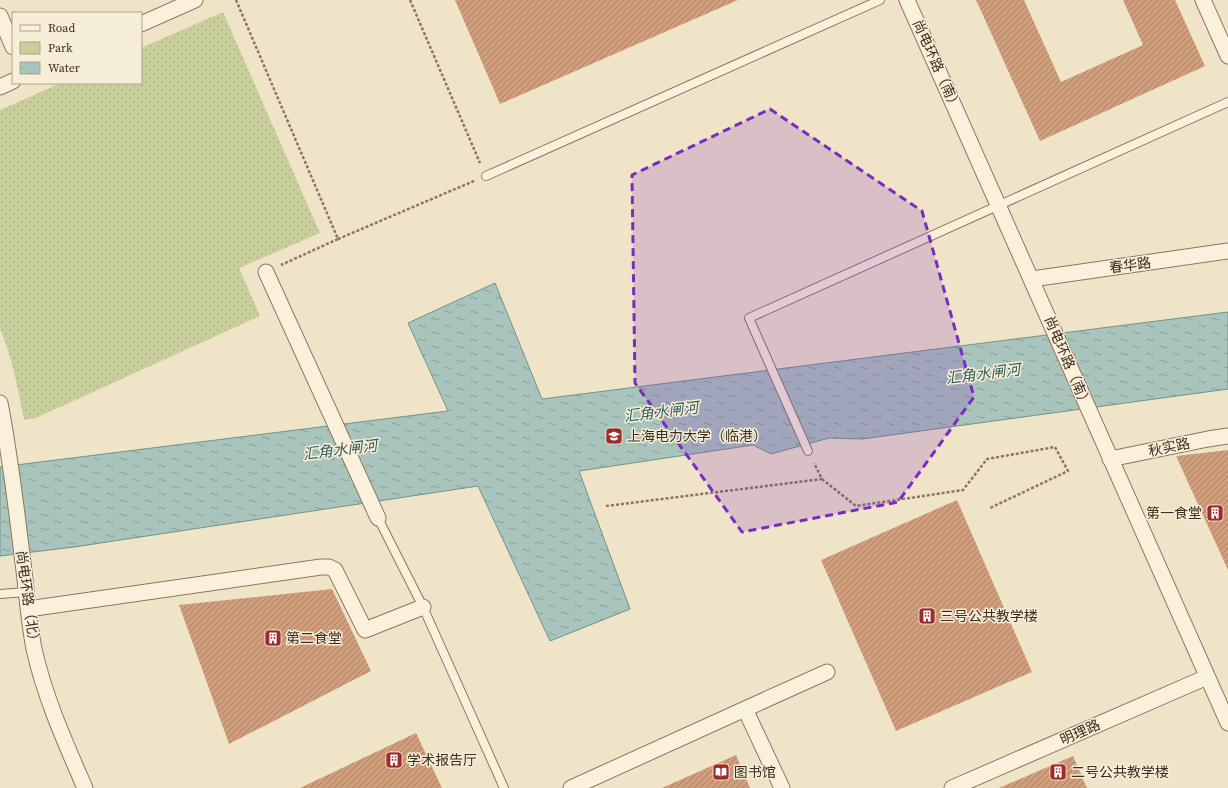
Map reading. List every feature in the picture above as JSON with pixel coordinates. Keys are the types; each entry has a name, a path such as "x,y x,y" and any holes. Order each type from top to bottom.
{"street":[{"path":"142,24 194,0"},
{"name":"尚电环路（南）","path":"907,0 1228,723"},
{"path":"1203,0 1228,56"},
{"path":"0,16 12,45"},
{"path":"0,87 12,81"},
{"name":"春华路","path":"1032,279 1228,251"},
{"path":"266,272 378,518"},
{"name":"尚电环路（北）","path":"1,412 10,460 34,648 55,718 84,788"},
{"name":"秋实路","path":"1110,459 1208,438 1228,436"},
{"path":"28,608 321,567 329,567 336,570 365,630 423,607"},
{"path":"571,788 827,672"},
{"name":"明理路","path":"952,788 1207,677"},
{"path":"745,709 782,788"}],"lane":[{"path":"486,176 880,0"},
{"path":"808,452 749,318 1228,102"},
{"path":"378,518 423,607 504,788"},
{"path":"0,594 26,592"}],"path":[{"path":"236,0 338,239"},
{"path":"266,272 338,239 486,176 410,0"},
{"path":"808,452 822,479 856,506 963,490 987,459 1056,447 1068,471 990,508"},
{"path":"606,506 822,479"}],"highlighted area":[{"path":"770,109 922,211 974,397 898,502 742,532 635,383 632,175"}],"green space":[{"path":"223,12 320,233 239,268 260,316 36,418 24,420 11,362 0,328 0,110 59,84 142,84 142,48"}],"water":[{"name":"汇角水闸河","path":"495,283 542,399 1228,312 1228,389 862,439 829,438 771,454 753,445 579,471 630,609 550,641 478,486 74,547 0,556 0,467 448,411 408,323"}],"building":[{"path":"455,0 738,0 500,104"},
{"path":"976,0 1024,0 1061,82 1143,45 1123,0 1175,0 1205,66 1040,141"},
{"name":"第一食堂","path":"1228,450 1228,570 1176,456"},
{"name":"三号公共教学楼","path":"957,500 1032,672 896,731 821,560"},
{"name":"第二食堂","path":"332,589 371,671 229,744 179,605"},
{"name":"学术报告厅","path":"416,733 442,788 300,788"},
{"name":"图书馆","path":"736,755 750,788 662,788"},
{"name":"二号公共教学楼","path":"1073,756 1087,788 999,788"}],"place":[{"name":"上海电力大学（临港）","path":"614,436"},
{"name":"第一食堂","path":"1215,513"},
{"name":"三号公共教学楼","path":"927,616"},
{"name":"第二食堂","path":"273,638"},
{"name":"学术报告厅","path":"394,760"},
{"name":"图书馆","path":"721,772"},
{"name":"二号公共教学楼","path":"1058,772"}]}
